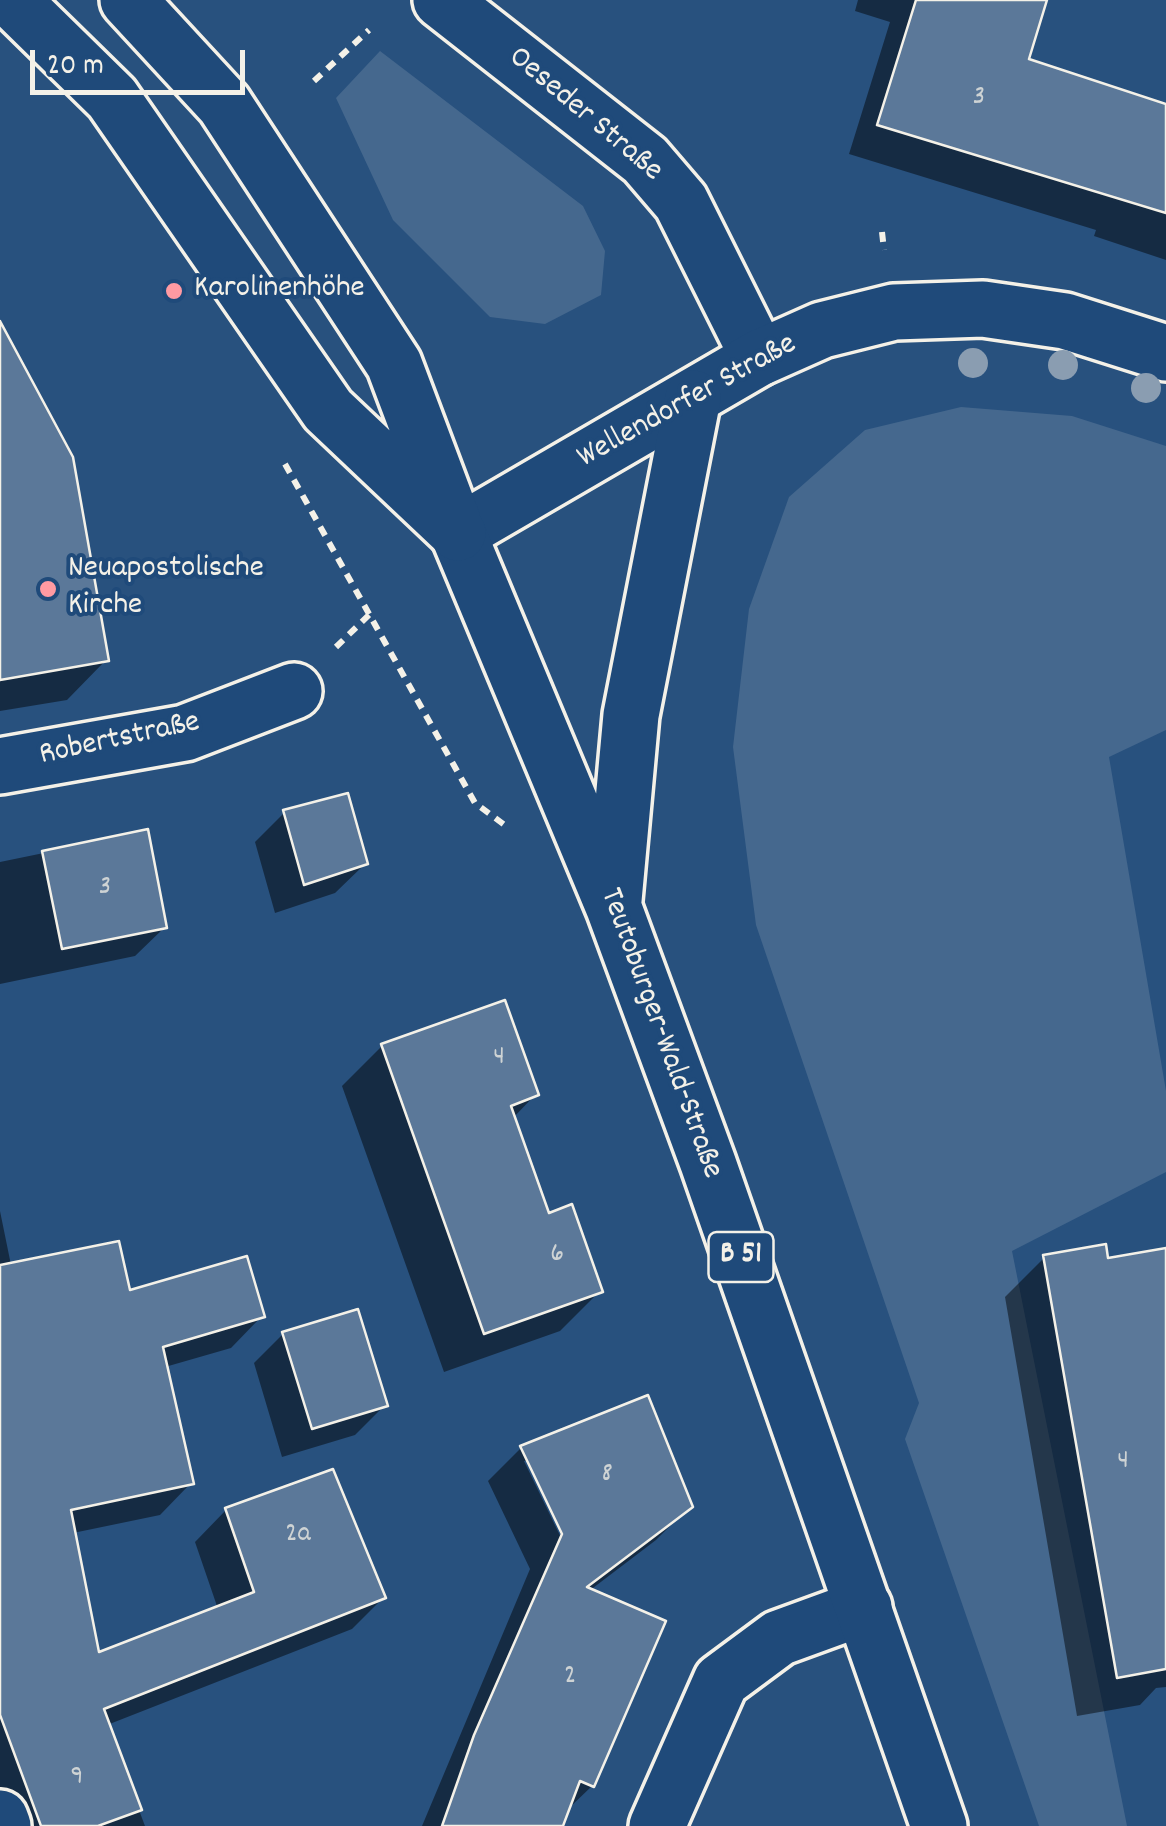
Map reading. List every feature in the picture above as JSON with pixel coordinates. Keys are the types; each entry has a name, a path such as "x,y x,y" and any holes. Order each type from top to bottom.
{"main road":[{"name":"B 51","path":"12,0 112,98 328,410 458,534"},
{"name":"B 51","path":"128,0 224,104 394,364 458,534"},
{"name":"Oeseder Straße","path":"440,0 645,160 681,202 759,358"},
{"name":"Wellendorfer Straße","path":"458,534 759,358 822,330 894,312 983,308 1065,321 1166,353"},
{"path":"614,908 631,715 693,398"},
{"name":"Teutoburger-Wald-Straße","path":"458,534 614,908 939,1826"},
{"name":"Robertstraße","path":"0,766 185,733 294,691"},
{"path":"657,1826 721,1681 779,1638 864,1607"},
{"path":"0,1818 3,1826"}],"path":[{"path":"314,82 369,30"},
{"path":"284,462 475,803 521,838"}],"shaded area":[{"path":"380,51 583,206 605,251 601,295 545,324 490,317 393,220 336,98"},
{"path":"961,407 1072,416 1166,446 1166,730 1109,757 1166,1091 1166,1172 1012,1251 1127,1826 1039,1826 905,1439 919,1403 756,925 733,747 749,609 789,497 865,430"}],"building":[{"path":"916,0 1047,0 1029,59 1166,104 1166,213 877,125"},
{"name":"Neuapostolische Kirche","path":"0,321 73,457 109,661 0,680"},
{"path":"348,793 368,864 304,885 283,810"},
{"path":"148,829 167,928 62,949 42,851"},
{"path":"505,1000 539,1095 511,1106 549,1213 572,1204 603,1292 484,1334 381,1044"},
{"path":"119,1241 130,1290 247,1256 265,1317 163,1347 194,1484 71,1510 99,1652 254,1592 225,1508 333,1469 386,1598 104,1709 142,1810 98,1826 41,1826 0,1715 0,1265"},
{"path":"1106,1244 1108,1258 1166,1248 1166,1669 1117,1678 1043,1255"},
{"path":"358,1309 388,1406 312,1429 282,1332"},
{"path":"648,1395 693,1507 587,1587 666,1621 594,1787 580,1781 563,1826 442,1826 474,1735 562,1534 520,1446"}],"place":[{"name":"Karolinenhöhe","path":"174,291"},
{"name":"Neuapostolische Kirche","path":"48,589"}]}
